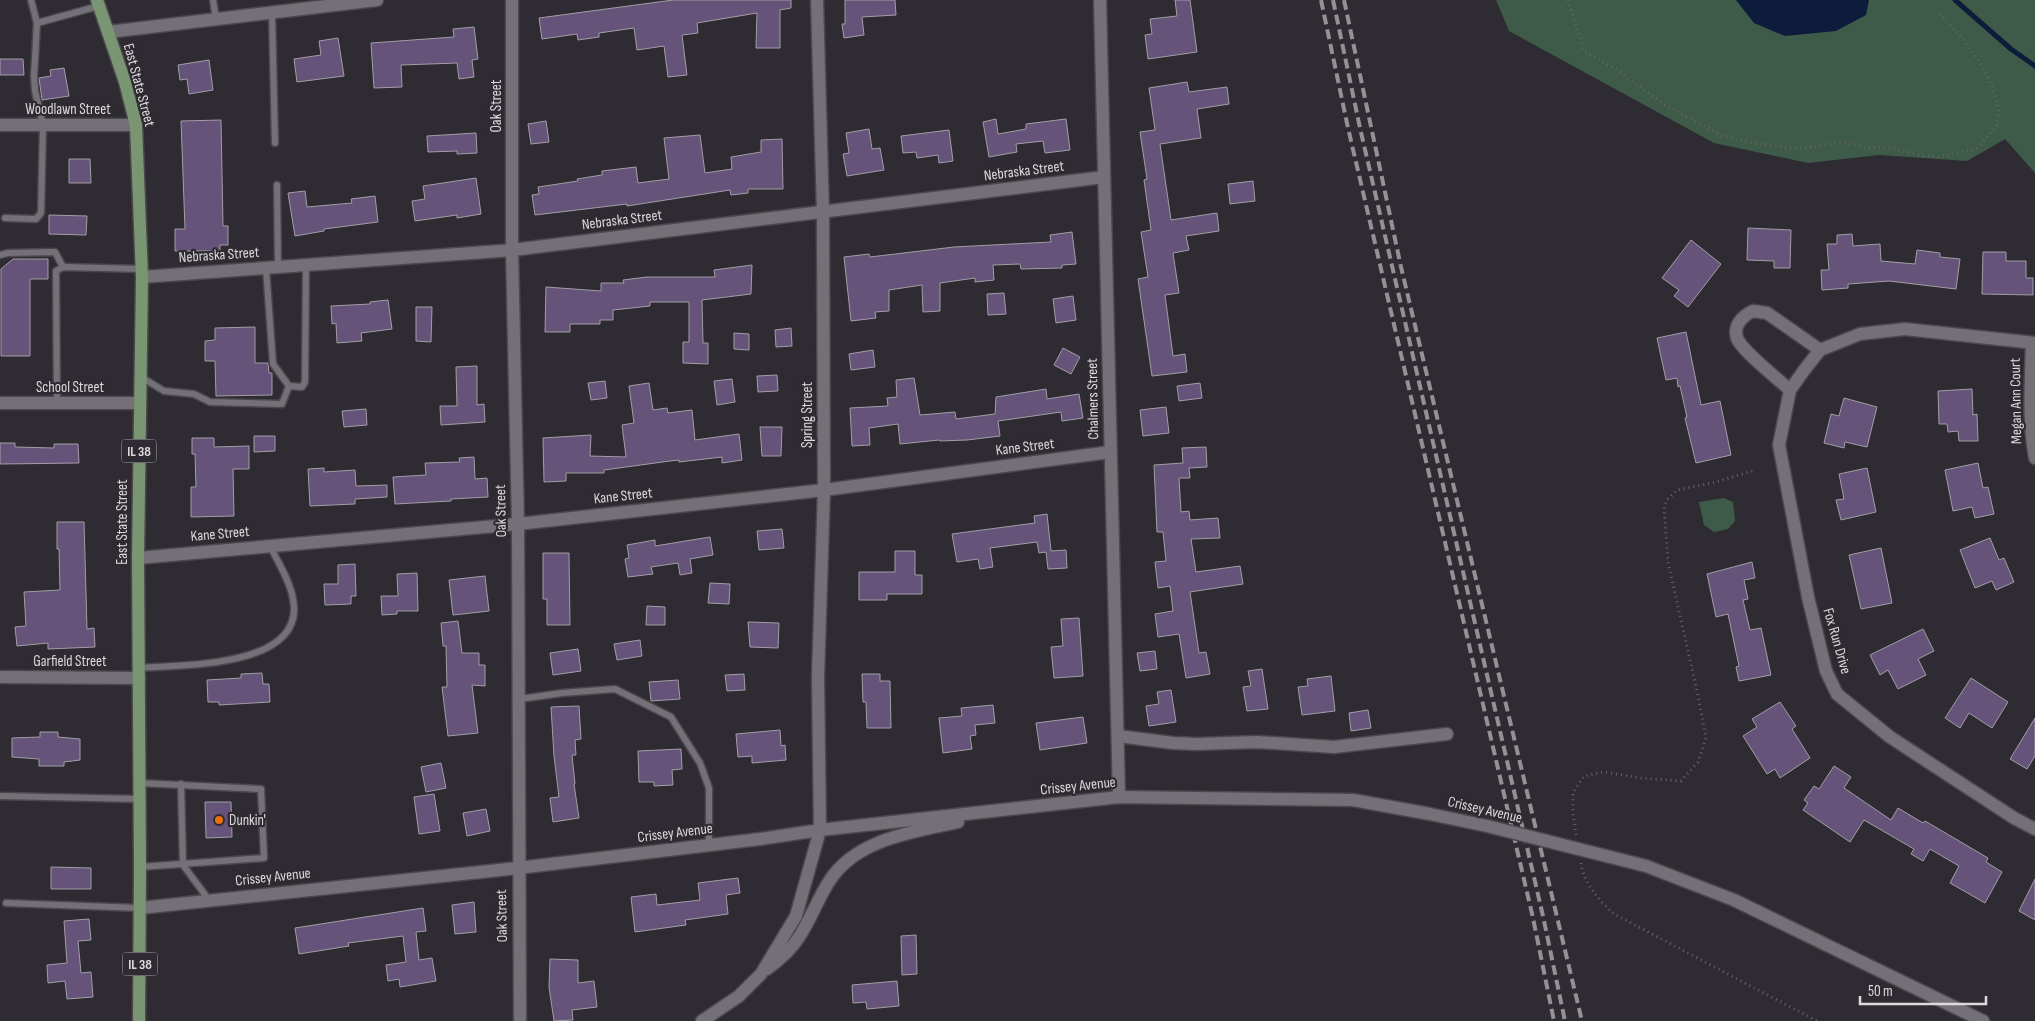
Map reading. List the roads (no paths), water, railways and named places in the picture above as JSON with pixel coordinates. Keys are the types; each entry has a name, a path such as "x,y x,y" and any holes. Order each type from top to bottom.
{"main road":[{"name":"East State Street","path":"98,3 125,82 136,125 142,273 138,558 140,783 139,1021"}],"street":[{"path":"108,32 377,0"},
{"name":"Oak Street","path":"512,0 512,250 518,524 520,1021"},
{"name":"Spring Street","path":"761,974 796,916 820,830 818,677 824,490 823,213 817,0"},
{"name":"Chalmers Street","path":"1100,0 1119,797"},
{"name":"Woodlawn Street","path":"0,126 136,125"},
{"name":"Nebraska Street","path":"142,273 272,268 512,250 1104,177"},
{"path":"1790,390 1740,345 1736,332 1741,319 1753,311 1767,314 1820,350 1860,334 1905,329 2033,343"},
{"name":"Megan Ann Court","path":"2033,343 2030,406 2031,433 2035,458"},
{"name":"Fox Run Drive","path":"1820,350 1790,390 1779,445 1808,597 1826,671 1837,694 1890,737 2014,818 2035,829"},
{"name":"School Street","path":"0,403 139,403"},
{"name":"Kane Street","path":"138,558 518,524 824,490 1110,452"},
{"name":"Garfield Street","path":"0,677 139,673"},
{"path":"1118,736 1173,743 1257,742 1334,747 1447,734"},
{"name":"Crissey Avenue","path":"140,908 518,868 820,830 1119,797 1353,800 1487,826 1646,866 1734,900 1982,1021"},
{"path":"702,1021 738,996 761,974 782,958 799,938 830,879 846,862 868,847 904,835 1009,810"}],"lane":[{"path":"5,218 36,219 41,213 43,125 35,91 37,23 31,0"},
{"path":"213,0 216,19"},
{"path":"37,23 98,3"},
{"path":"272,13 275,143"},
{"path":"276,185 272,268 273,364 289,386 302,387 306,382 306,265"},
{"path":"0,255 8,253 55,252 63,266"},
{"path":"57,403 56,271 63,266 142,273"},
{"path":"140,376 164,391 194,394 210,402 282,404 289,386"},
{"path":"139,673 241,658 270,646 287,632 293,616 293,599 270,546"},
{"path":"518,697 527,698 615,689 671,716 700,763 709,788 709,845"},
{"path":"140,783 261,789 264,858 140,868"},
{"path":"181,784 183,865 209,900"},
{"path":"0,796 140,799"},
{"path":"6,903 140,908"}],"water":[{"path":"1736,0 1869,0 1866,15 1836,31 1785,36 1754,23"}],"waterway":[{"path":"1955,0 2011,49 2035,66"}],"railway":[{"path":"1321,0 1348,128 1533,918 1554,1021"},
{"path":"1333,0 1360,128 1543,916 1565,1021"},
{"path":"1344,0 1401,267 1582,1021"}],"place":[{"name":"Dunkin'","path":"219,820"}]}
